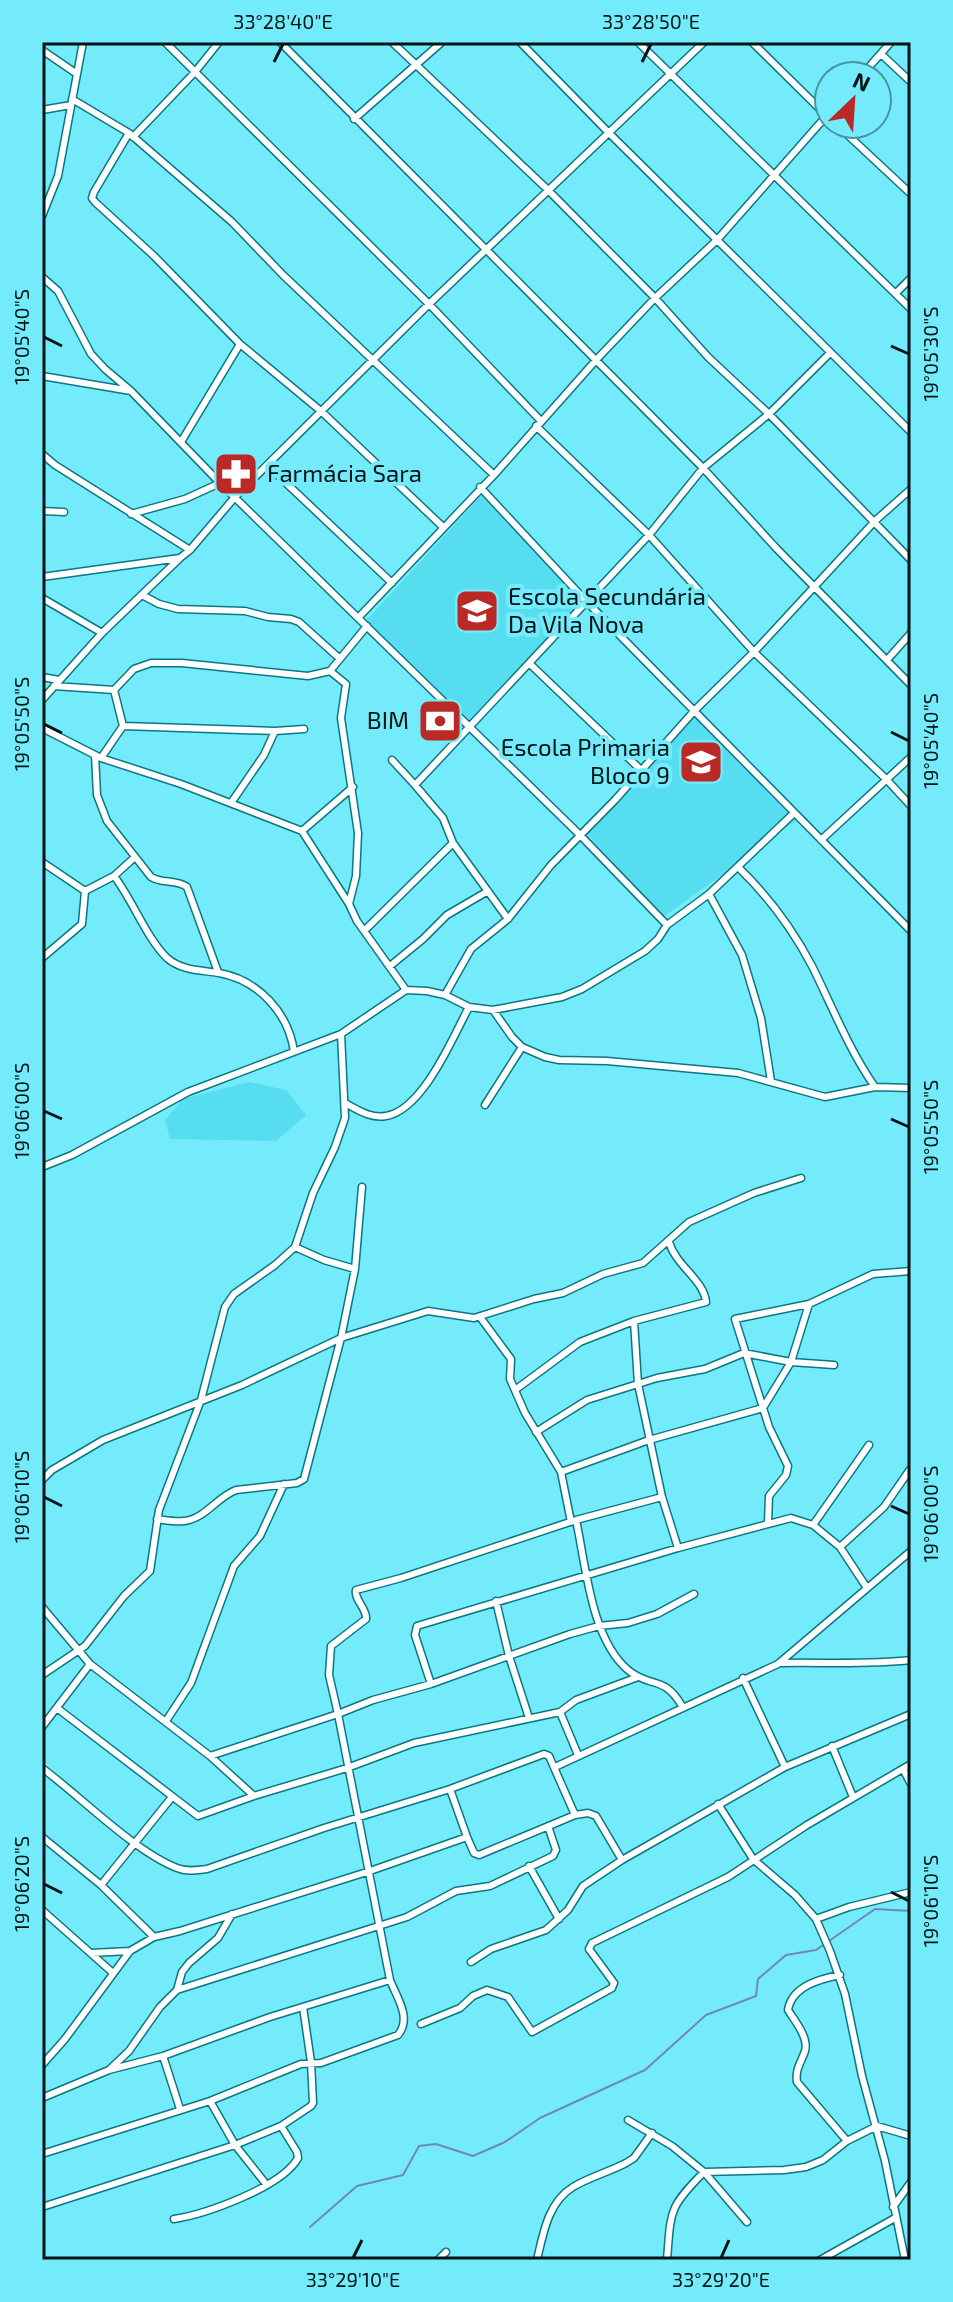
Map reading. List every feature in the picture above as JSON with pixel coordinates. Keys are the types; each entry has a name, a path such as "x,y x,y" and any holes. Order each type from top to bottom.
{"street":[{"path":"42,216 58,176 83,42"},
{"path":"165,42 429,304 538,423 649,535 754,652 911,806"},
{"path":"219,42 195,72 131,135 92,198 240,344 322,412 443,527"},
{"path":"280,42 597,359 911,685"},
{"path":"392,42 547,189 655,298 708,357 876,520 911,560"},
{"path":"354,119 442,42"},
{"path":"520,42 911,432"},
{"path":"638,42 911,309"},
{"path":"42,700 102,633 190,550 235,497 429,304 704,42"},
{"path":"752,42 813,101"},
{"path":"876,60 891,42"},
{"path":"42,50 77,74"},
{"path":"881,54 911,82"},
{"path":"42,110 72,102 131,135 232,222 283,275 494,475"},
{"path":"358,618 494,475 597,359 655,298 717,240 813,132"},
{"path":"853,140 911,194"},
{"path":"42,277 58,291 91,354 580,835 667,925"},
{"path":"896,293 911,278"},
{"path":"181,442 240,344"},
{"path":"415,785 649,535 703,468 769,414 830,353"},
{"path":"42,376 131,391"},
{"path":"42,454 190,550"},
{"path":"42,465 55,465"},
{"path":"268,466 392,583"},
{"path":"131,514 185,499 220,483"},
{"path":"480,487 586,601 911,931"},
{"path":"445,995 471,949 508,919 551,865 642,771 695,710 754,652 876,520 911,489"},
{"path":"42,511 64,512"},
{"path":"42,577 180,558"},
{"path":"142,595 178,609 245,611 291,619 299,622 339,658"},
{"path":"42,598 102,633"},
{"path":"114,690 134,669 151,663 182,663 308,676 330,671 367,626"},
{"path":"887,660 911,633"},
{"path":"530,664 642,771"},
{"path":"330,671 346,684 341,718 358,833 356,876 349,904"},
{"path":"42,677 59,680"},
{"path":"54,686 114,690"},
{"path":"114,690 123,726"},
{"path":"123,726 275,731 304,729"},
{"path":"123,726 98,757 97,795 107,821 159,882 182,883 187,887 218,972"},
{"path":"42,728 98,757 302,831 406,990"},
{"path":"231,803 264,755 275,731"},
{"path":"821,840 911,757"},
{"path":"392,760 443,818 453,843 508,919"},
{"path":"302,831 353,787"},
{"path":"42,1167 72,1155 188,1092 341,1034 406,990 445,995 469,1007 493,1010 562,997 582,989 645,951 667,925 709,894 794,813"},
{"path":"365,930 453,843"},
{"path":"85,891 114,876 135,857"},
{"path":"42,862 85,891"},
{"path":"738,867 763,891 809,962 875,1087"},
{"path":"114,876 169,959 187,968 218,972 242,981 276,1006 289,1026 294,1052"},
{"path":"42,958 82,924 85,891"},
{"path":"390,966 447,915 488,891"},
{"path":"709,894 742,955 761,1018 771,1081"},
{"path":"345,1103 370,1116 400,1112 422,1090 469,1007"},
{"path":"493,1010 522,1047 559,1060 607,1061 738,1073 825,1097 875,1087 911,1088"},
{"path":"42,1675 78,1652 93,1638 107,1615 150,1571 157,1519 201,1400 225,1307 234,1294 295,1247 313,1193 335,1147 345,1118 341,1034"},
{"path":"485,1105 522,1047"},
{"path":"42,1480 52,1470 103,1440 242,1385 341,1338 428,1311 467,1318 480,1317 563,1293 603,1274 643,1263 689,1222 754,1193 801,1178"},
{"path":"157,1519 183,1521 194,1518 227,1493 297,1483 304,1479 341,1338 355,1269 362,1187"},
{"path":"515,1390 571,1347 634,1321 706,1302 702,1288 675,1258 669,1242"},
{"path":"295,1247 355,1269"},
{"path":"768,1523 769,1496 786,1475 788,1466 769,1427 744,1353 735,1323 738,1316 809,1304 873,1274 911,1271"},
{"path":"561,1472 649,1440 763,1408 791,1362 809,1304"},
{"path":"480,1317 511,1359 510,1379 536,1432 561,1472 599,1626 610,1650 638,1677 668,1687 682,1706"},
{"path":"634,1321 638,1384 662,1497 678,1548"},
{"path":"536,1432 587,1400 638,1384 705,1369 744,1353 791,1362 834,1365"},
{"path":"813,1525 869,1445"},
{"path":"840,1547 878,1514 911,1468"},
{"path":"166,1721 191,1683 234,1566 260,1536 284,1484"},
{"path":"42,2154 210,2101 301,2064 321,2063 398,2035 404,2028 406,2017 390,1980 329,1675 331,1646 366,1619 367,1614 355,1594 356,1590 574,1521 662,1497"},
{"path":"431,1684 415,1635 417,1626 768,1523 791,1518 813,1525 840,1547 867,1588"},
{"path":"555,1767 778,1664 911,1551"},
{"path":"210,1756 599,1626 628,1623 657,1614 694,1594"},
{"path":"496,1601 509,1656 529,1718"},
{"path":"43,1609 90,1664 210,1756 254,1796"},
{"path":"778,1664 880,1664 911,1660"},
{"path":"42,1727 90,1664"},
{"path":"57,1708 192,1813 203,1816 414,1743 560,1712 576,1700 638,1677"},
{"path":"743,1678 785,1767"},
{"path":"560,1712 578,1755"},
{"path":"471,1962 491,1949 542,1933 574,1903 583,1886 718,1804 785,1767 911,1714"},
{"path":"832,1746 853,1797"},
{"path":"42,1768 135,1842 178,1869 191,1871 207,1869 450,1789 544,1754 549,1756 555,1767 575,1815"},
{"path":"421,2024 460,2008 473,1996 487,1990 508,1997 529,2030 535,2032 612,1988 612,1979 589,1949 592,1943 645,1915 700,1892 911,1764"},
{"path":"903,1769 911,1784"},
{"path":"450,1789 474,1853 479,1855 575,1815 588,1813 596,1816 622,1860"},
{"path":"101,1885 172,1797"},
{"path":"718,1804 753,1859 795,1895 816,1919 840,1975 862,2076 877,2126 905,2260"},
{"path":"109,2070 129,2051 160,2007 177,1990 407,1917 461,1889 490,1886 555,1853 548,1826"},
{"path":"42,1837 101,1885 154,1937"},
{"path":"42,2065 130,1951 154,1937 370,1871 467,1837"},
{"path":"529,1866 559,1919"},
{"path":"816,1919 849,1907 911,1892"},
{"path":"42,1910 113,1973"},
{"path":"177,1990 182,1972 218,1938 232,1914"},
{"path":"91,1953 130,1951"},
{"path":"840,1975 819,1979 804,1988 792,2000 788,2010 806,2046 796,2069 797,2082 847,2141"},
{"path":"42,2098 109,2070 163,2056 390,1980"},
{"path":"42,2207 235,2145 281,2126 313,2103 303,2007"},
{"path":"163,2056 180,2109"},
{"path":"210,2101 235,2145 266,2184"},
{"path":"628,2120 652,2133 704,2172 747,2222"},
{"path":"174,2219 220,2208 285,2172 298,2158 281,2126"},
{"path":"667,2260 671,2213 675,2204 704,2172 806,2167 823,2160 847,2141 877,2126 911,2136"},
{"path":"537,2260 549,2216 563,2195 574,2185 634,2158 652,2133"},
{"path":"893,2207 911,2182"},
{"path":"820,2260 895,2218"},
{"path":"438,2260 446,2252"}],"shaded area":[{"name":"Escola Secundária Da Vila Nova","path":"483,494 590,599 467,722 364,623"},
{"name":"Escola Primaria Bloco 9","path":"699,709 803,816 663,917 587,834"},
{"path":"249,1082 286,1090 306,1115 276,1141 170,1139 165,1120 183,1099"}],"waterway":[{"path":"310,2227 357,2186 403,2175 419,2146 436,2144 473,2156 505,2142 540,2118 645,2070 706,2015 756,1996 758,1979 786,1955 816,1950 875,1909 911,1911"}],"place":[{"name":"Farmácia Sara","path":"236,474"},
{"name":"Escola Secundária Da Vila Nova","path":"477,611"},
{"name":"BIM","path":"440,721"},
{"name":"Escola Primaria Bloco 9","path":"701,762"}]}
